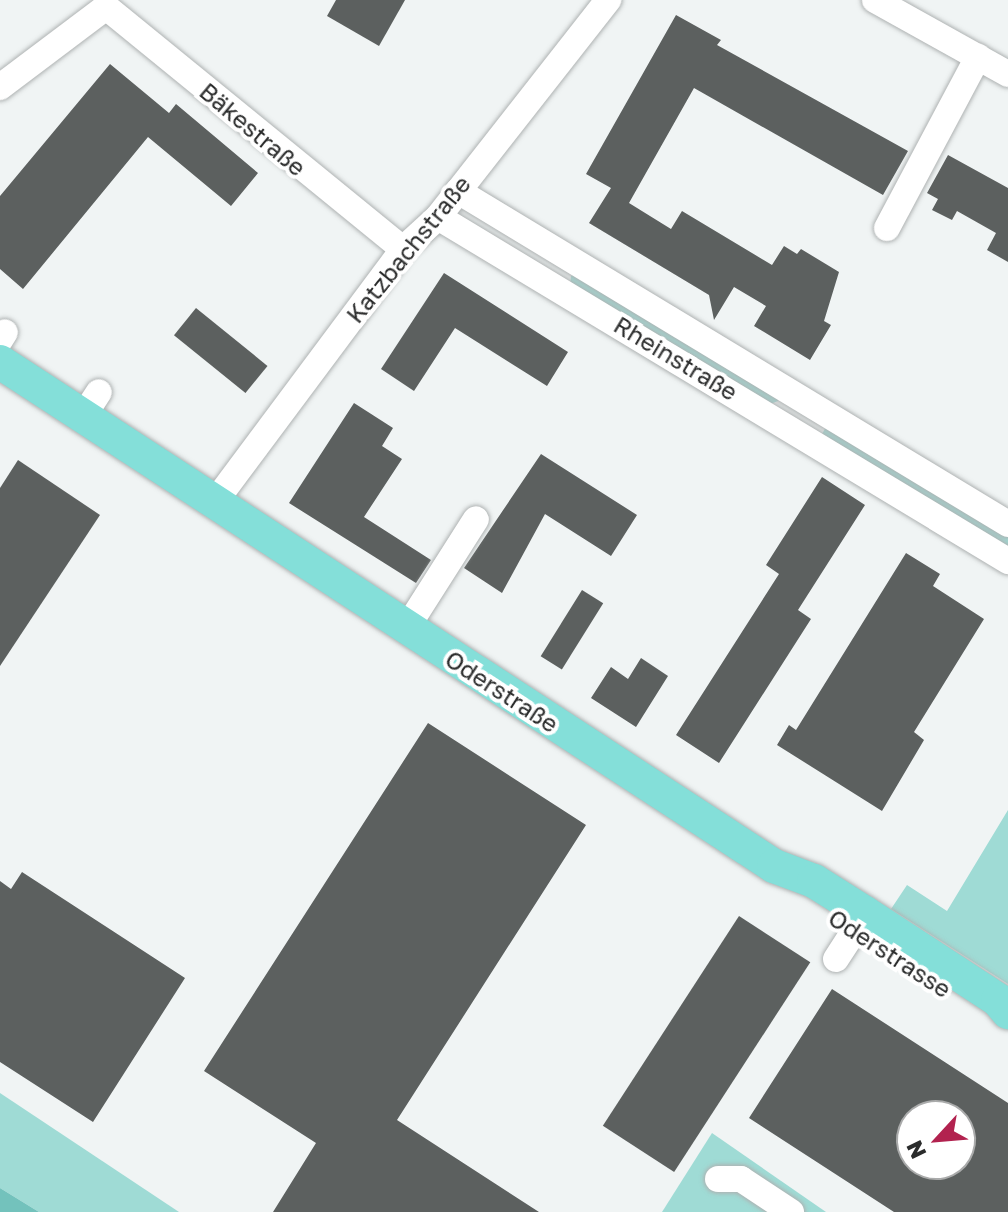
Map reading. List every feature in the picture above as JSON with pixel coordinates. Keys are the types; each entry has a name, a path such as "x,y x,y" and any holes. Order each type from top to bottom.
{"main road":[{"name":"Oderstraße","path":"2,354 91,404 214,503 406,629 782,870 814,881 998,1000 1008,1012"},
{"name":"Oderstrasse","path":"864,915 988,1016 1008,1022"}],"street":[{"name":"Katzbachstraße","path":"214,503 403,249 438,217 608,0"},
{"path":"875,0 1008,74"},
{"name":"Bäkestraße","path":"0,87 106,7 403,249"},
{"path":"887,228 978,57"},
{"name":"Rheinstraße","path":"458,191 1008,524"},
{"name":"Rheinstraße","path":"438,217 557,285 1008,561"},
{"path":"557,285 573,258"},
{"path":"794,430 811,403"},
{"path":"406,629 476,519"},
{"path":"836,959 864,915"},
{"path":"718,1179 741,1179 791,1212"}],"shaded area":[{"path":"578,272 777,393 778,401 770,404 570,286 571,276"},
{"path":"827,425 1008,537 1008,551 822,434"},
{"path":"1008,810 1008,984 891,909 907,885 947,911"},
{"path":"0,1093 179,1212 39,1212 0,1188"},
{"path":"712,1133 826,1212 662,1212"},
{"path":"0,1188 39,1212 0,1212"}],"building":[{"path":"336,0 405,0 379,46 327,16"},
{"path":"676,15 721,40 717,45 908,151 883,195 694,88 629,203 671,229 682,211 772,265 784,246 797,254 801,249 839,272 824,321 831,325 810,360 754,326 766,306 734,287 714,320 709,295 589,223 611,188 586,174"},
{"path":"110,64 169,113 176,104 258,173 231,206 148,137 23,289 0,269 0,196"},
{"path":"948,155 1008,188 1008,262 987,250 996,233 957,211 952,220 932,210 938,199 927,193"},
{"path":"444,273 568,352 547,386 455,328 414,391 381,369"},
{"path":"196,308 267,366 245,393 174,335"},
{"path":"354,403 393,428 382,446 402,459 364,517 431,560 416,583 289,503"},
{"path":"541,454 637,515 611,556 545,514 502,593 464,568"},
{"path":"18,460 100,515 0,666 0,488"},
{"path":"822,477 865,505 798,610 811,619 719,763 676,735 779,574 766,565"},
{"path":"906,553 940,574 933,586 984,619 914,732 924,740 882,811 777,745 789,725 796,730"},
{"path":"582,590 603,603 562,669 541,656"},
{"path":"641,658 668,676 636,727 591,698 611,667 628,679"},
{"path":"428,723 586,825 397,1120 539,1212 273,1212 316,1143 204,1071"},
{"path":"22,872 185,978 93,1122 0,1062 0,881 11,889"},
{"path":"739,916 810,962 674,1172 603,1126"},
{"path":"832,989 1008,1103 1008,1212 894,1212 749,1118"}]}
